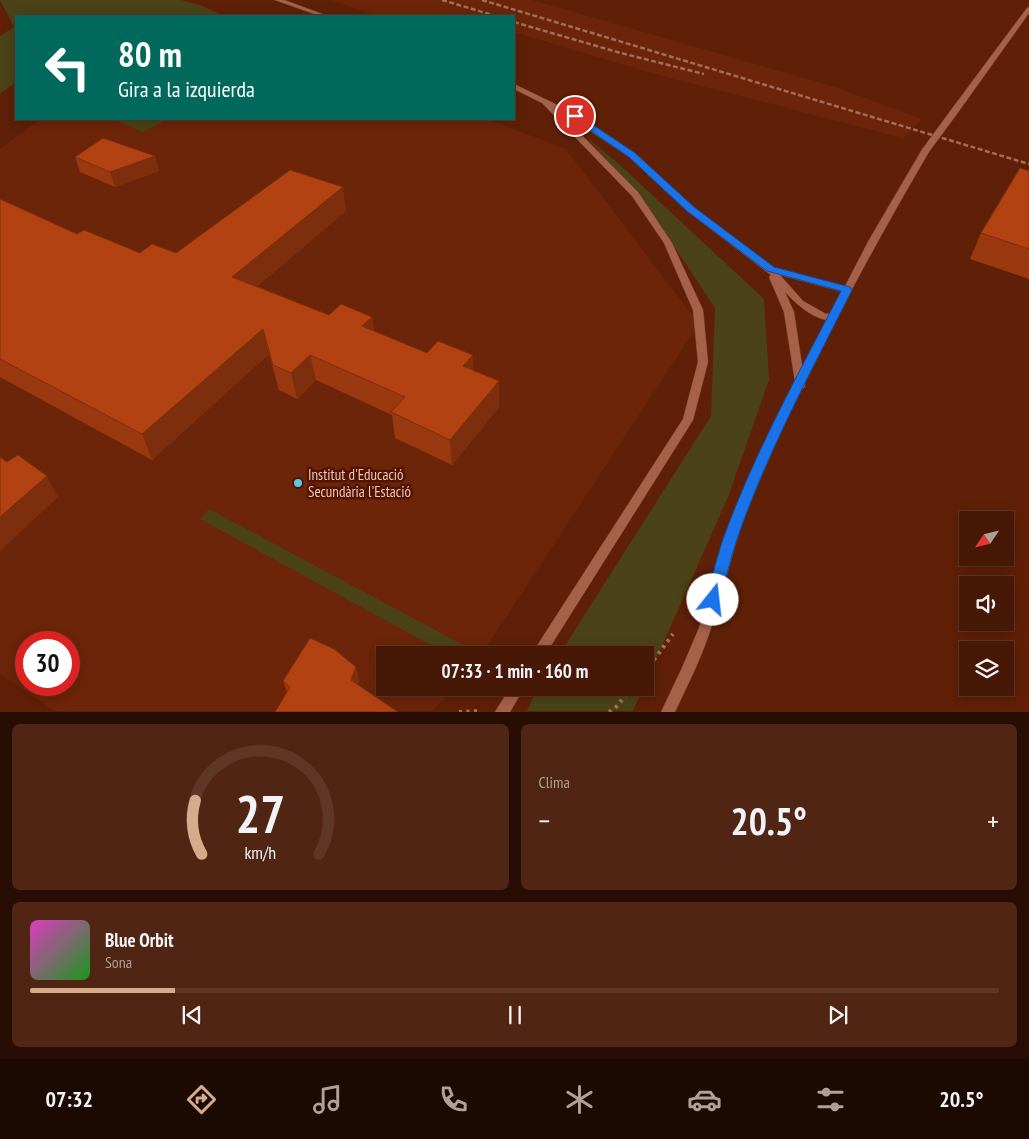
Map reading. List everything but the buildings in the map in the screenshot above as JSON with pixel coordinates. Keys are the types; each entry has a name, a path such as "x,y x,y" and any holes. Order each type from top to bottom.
{"street":[{"path":"278,0 322,15"},
{"path":"668,712 687,673 705,628 729,543 744,503 780,421 847,290 896,198 926,150 1029,9"},
{"path":"515,86 575,116 632,155 690,209 770,269 800,303 825,317 834,316"},
{"path":"543,100 635,194 668,243 698,310 703,362 688,420 544,646"},
{"path":"770,269 847,290"},
{"path":"770,269 789,312 800,385"},
{"path":"502,712 512,696"}],"path":[{"path":"609,712 625,696"}],"shaded area":[{"path":"0,0 181,0 200,5 222,15 15,15 15,83 0,94 0,36 14,27"},
{"path":"329,0 532,0 835,87 922,119 903,138 648,72 515,32 515,15 375,15"},
{"name":"Institut d'Educació Secundària l'Estació","path":"40,120 490,120 566,149 699,324 487,646 376,646 376,696 447,696 433,711 55,711 33,696 80,696 80,631 15,631 15,684 0,674 0,149"},
{"path":"115,120 165,120 143,132"},
{"path":"586,137 619,164 764,299 769,380 728,497 654,664 654,646 565,646 711,416 715,308 641,196"},
{"path":"209,509 465,646 433,646 200,519"},
{"path":"534,696 640,696 633,711 527,711"}],"railway":[{"path":"442,0 493,15"},
{"path":"482,0 1029,164"},
{"path":"515,22 617,52 704,74"}],"place":[{"name":"Institut d'Educació Secundària l'Estació","path":"298,483"}],"route":[{"path":"575,116 632,155 690,209 770,269 813,279 847,290 780,421 744,503 729,543 713,600"}]}
